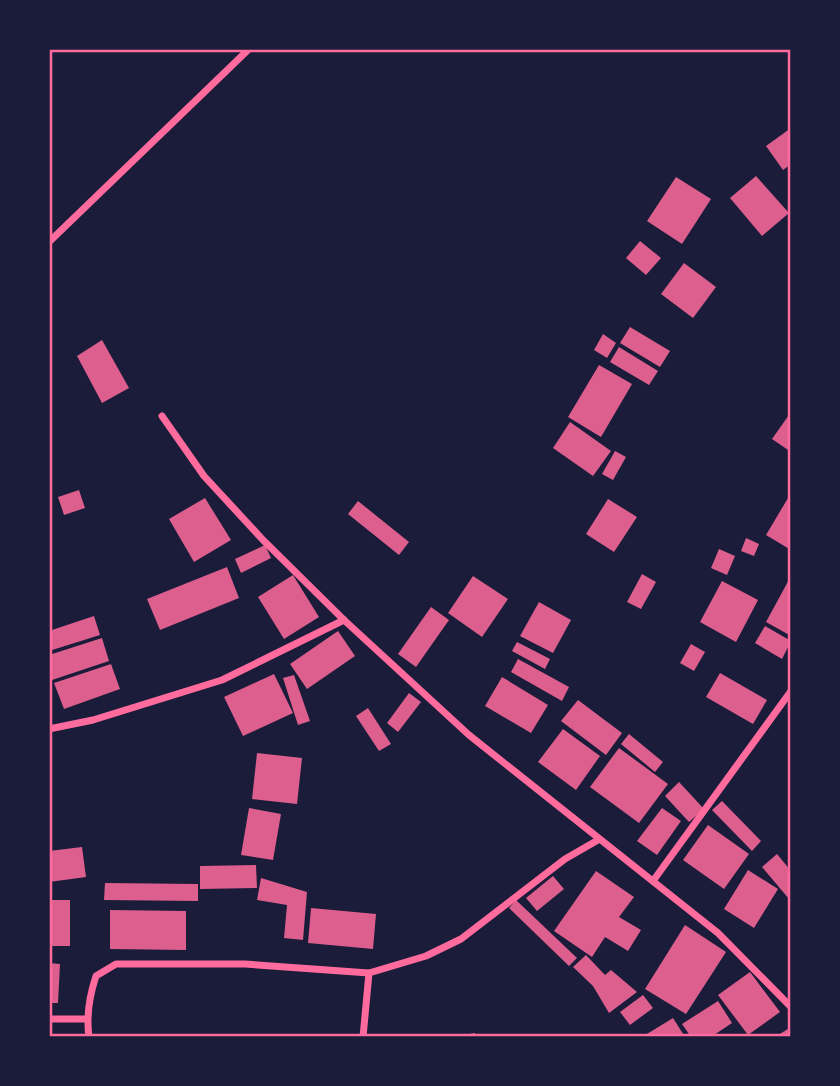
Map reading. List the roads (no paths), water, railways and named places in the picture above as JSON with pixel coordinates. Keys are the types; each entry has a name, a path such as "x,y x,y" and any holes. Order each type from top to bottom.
{"street":[{"path":"49,242 249,49"},
{"path":"162,415 204,476 263,540 344,620 469,735 718,933 791,1007"},
{"path":"49,729 93,720 222,680 344,620"},
{"path":"653,881 791,691"},
{"path":"89,1037 89,996 96,976 116,964 245,964 369,973 426,956 461,939 565,859 598,839"},
{"path":"363,1037 369,973"},
{"path":"49,1019 87,1019"}]}
